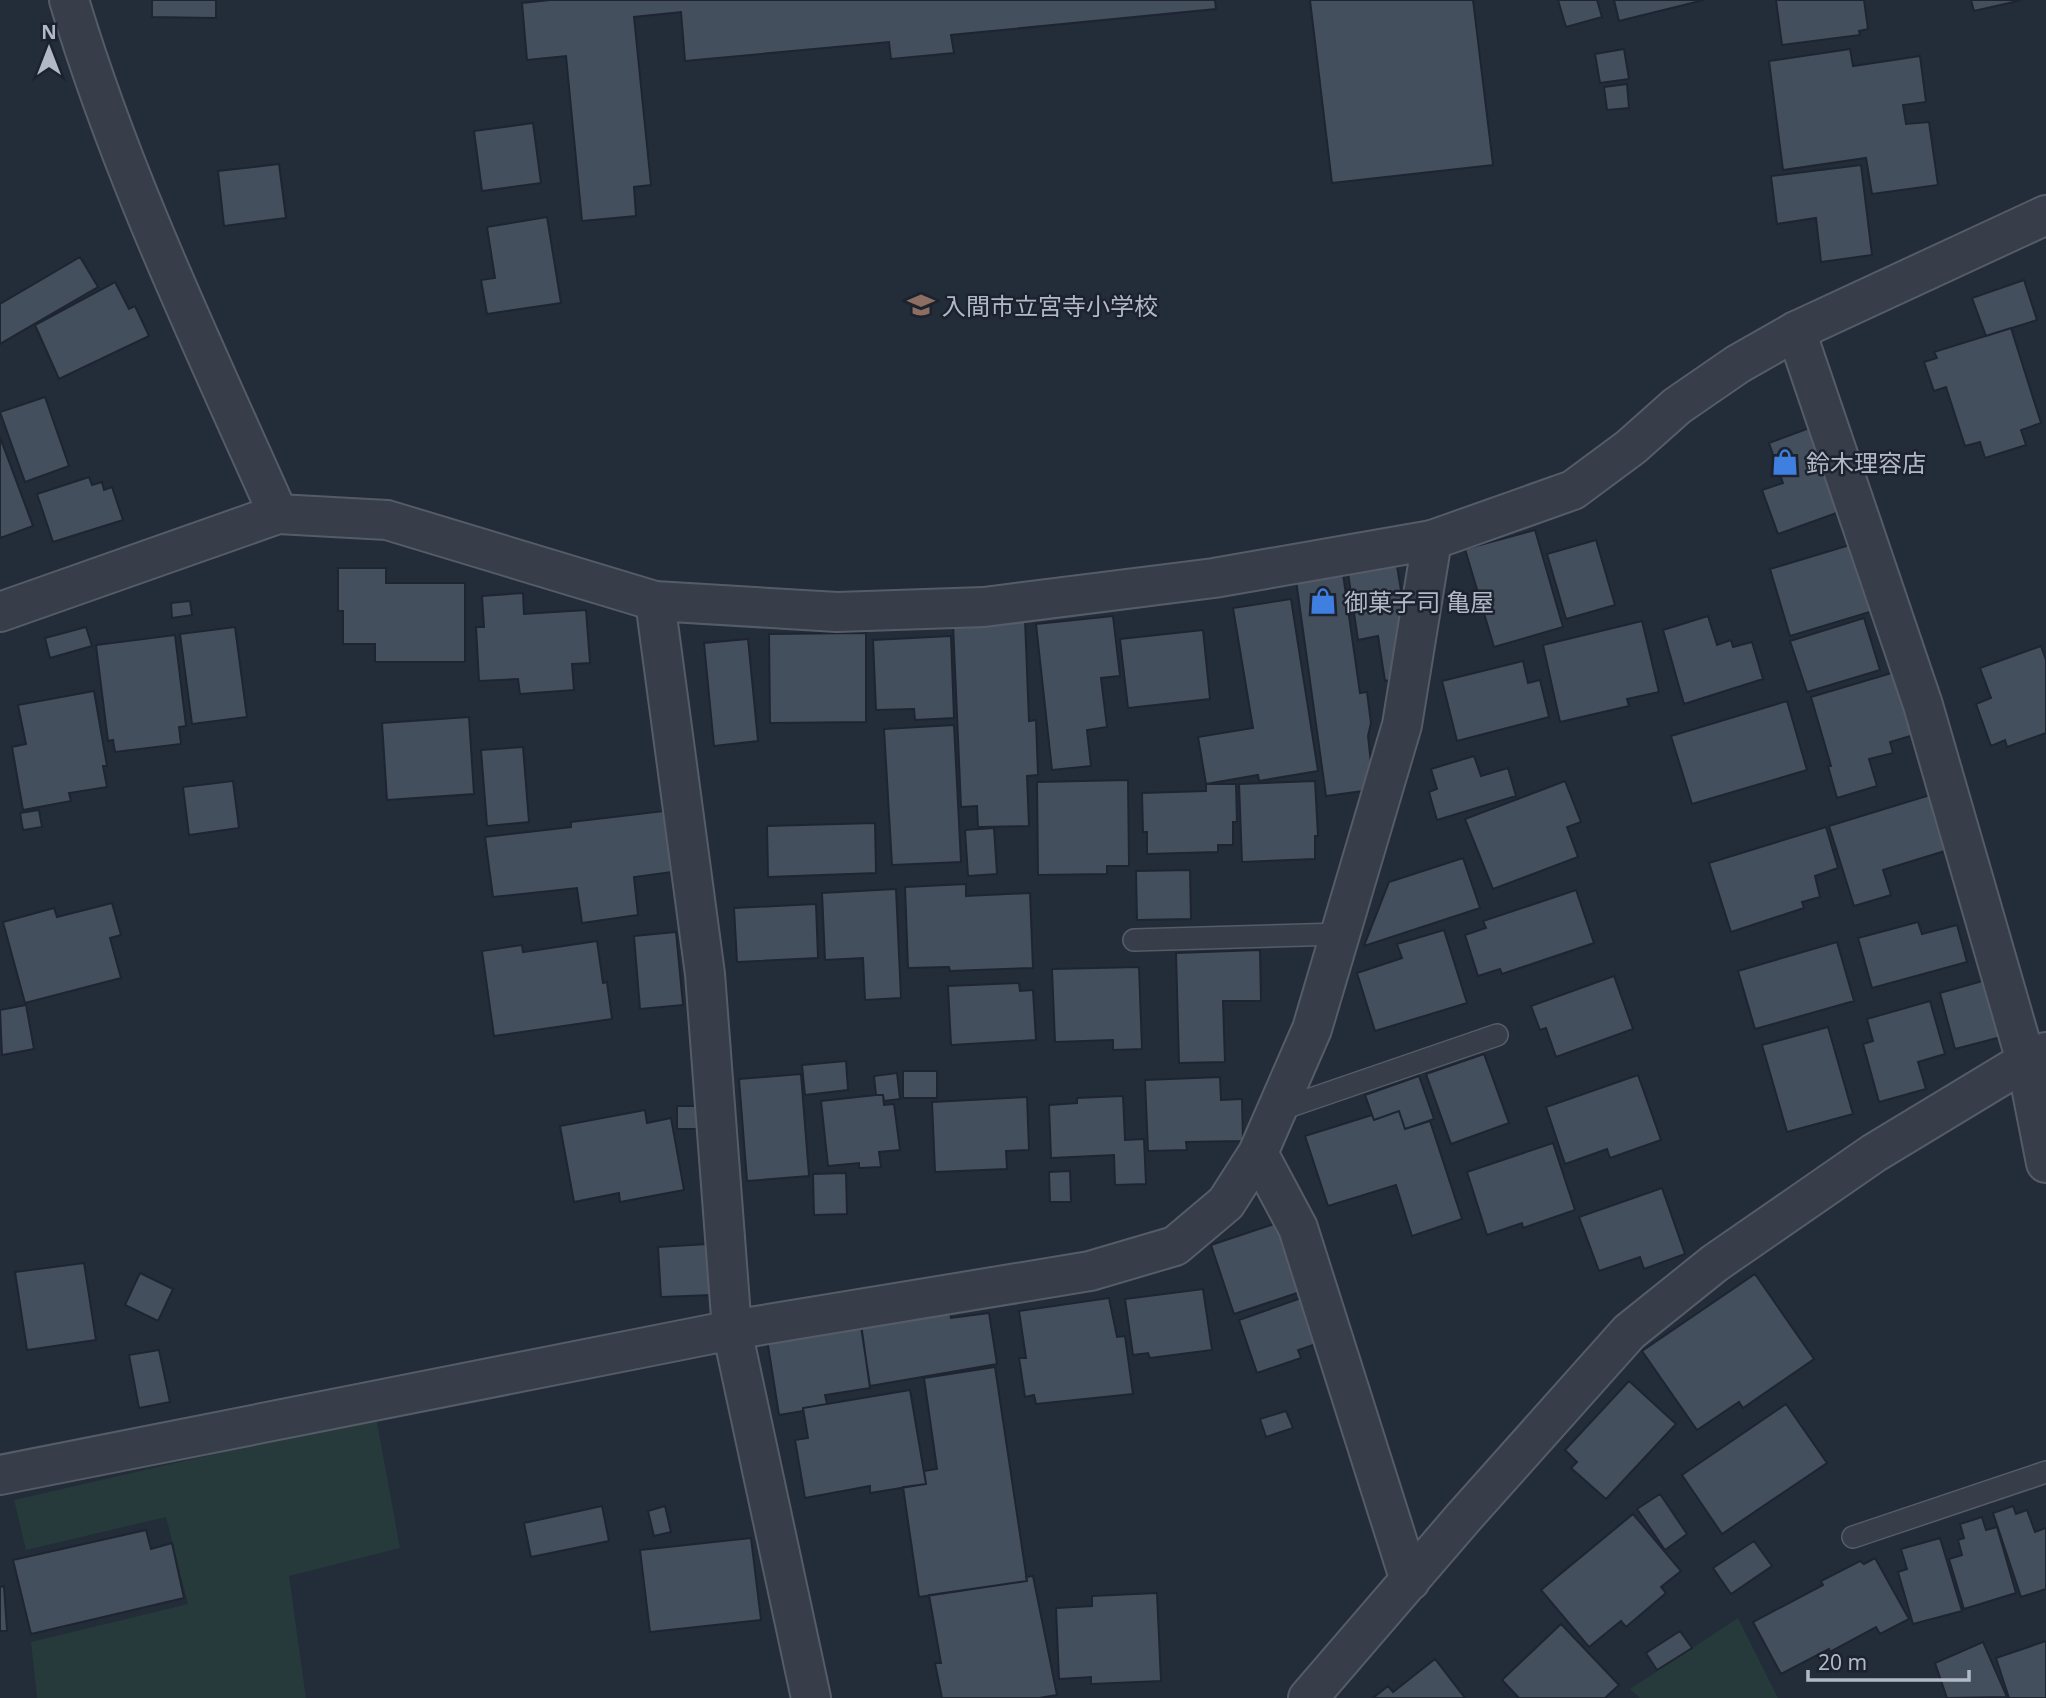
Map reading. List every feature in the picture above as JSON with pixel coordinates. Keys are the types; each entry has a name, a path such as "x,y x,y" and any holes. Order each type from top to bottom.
{"street":[{"path":"69,0 142,208 278,514"},
{"path":"0,612 278,514 387,520 655,601 837,612 984,607 1214,578 1432,540 1573,490 1631,447 1677,406 1738,364 1796,331 2046,215"},
{"path":"1796,331 1923,705 2036,1056 2046,1163"},
{"path":"0,1475 732,1330 1090,1272 1175,1246 1226,1203 1258,1153 1312,1029 1402,725 1432,540"},
{"path":"655,601 705,974 732,1330 811,1698"},
{"path":"1313,1696 1410,1581 1629,1332 1715,1263 1874,1153 2036,1056"},
{"path":"1258,1153 1298,1228 1410,1581"}],"lane":[{"path":"1134,940 1340,934"},
{"path":"1276,1111 1497,1035"},
{"path":"1853,1537 2046,1472"}],"shaded area":[{"path":"376,1417 400,1548 289,1576 306,1698 37,1698 31,1642 188,1604 166,1517 26,1550 14,1500"},
{"path":"1738,1618 1778,1698 1640,1698 1630,1689"}],"building":[{"path":"152,0 216,0 216,18 152,17"},
{"path":"550,0 1215,0 1216,9 951,35 954,53 891,59 889,42 685,61 681,12 634,17 651,185 634,187 636,216 582,221 566,56 527,60 522,3"},
{"path":"1310,0 1473,0 1493,165 1332,183"},
{"path":"1558,0 1597,0 1602,17 1566,27"},
{"path":"1614,0 1704,0 1619,21"},
{"path":"1776,0 1864,0 1868,29 1859,31 1860,35 1782,45"},
{"path":"1971,0 2022,0 1974,11"},
{"path":"1624,49 1629,79 1600,83 1595,54"},
{"path":"1850,49 1853,66 1920,56 1926,102 1903,105 1906,124 1929,122 1938,185 1872,194 1866,158 1783,170 1769,61"},
{"path":"1627,84 1629,108 1607,110 1604,87"},
{"path":"533,123 541,183 482,191 474,131"},
{"path":"279,164 286,218 224,226 218,171"},
{"path":"1861,165 1872,255 1821,262 1816,218 1777,224 1771,176"},
{"path":"547,217 561,303 487,314 481,280 495,278 487,227"},
{"path":"80,257 98,287 0,344 0,304"},
{"path":"2024,280 2037,320 1986,336 1972,298"},
{"path":"115,282 129,309 135,306 149,336 59,379 35,325"},
{"path":"2011,328 2041,423 2021,430 2026,445 1985,458 1980,442 1965,446 1946,387 1934,391 1924,362 1937,358 1934,352"},
{"path":"45,397 69,466 25,482 0,412"},
{"path":"1812,427 1842,511 1778,534 1762,490 1783,483 1769,443"},
{"path":"0,437 33,526 0,538"},
{"path":"89,477 92,485 102,482 104,490 112,487 123,520 53,542 37,494"},
{"path":"1535,530 1563,627 1494,647 1465,549"},
{"path":"1596,540 1615,605 1566,619 1547,554"},
{"path":"1853,544 1873,611 1790,636 1770,569"},
{"path":"1397,566 1407,627 1396,679 1385,681 1378,636 1358,640 1348,573"},
{"path":"338,568 386,568 386,583 465,583 465,662 375,662 375,644 343,644 343,611 338,611"},
{"path":"1343,574 1360,693 1367,692 1373,781 1370,790 1326,796 1296,580"},
{"path":"523,593 524,614 586,610 590,663 572,664 574,690 520,694 518,679 479,681 476,627 484,627 482,596"},
{"path":"1291,599 1318,771 1259,781 1258,775 1206,784 1198,737 1253,728 1233,608"},
{"path":"190,601 192,615 172,618 171,603"},
{"path":"1113,616 1120,676 1101,678 1107,727 1087,730 1091,766 1052,770 1036,624"},
{"path":"1708,616 1717,645 1731,640 1733,647 1752,642 1763,679 1684,704 1663,630"},
{"path":"1864,618 1880,670 1807,692 1790,641"},
{"path":"1025,620 1029,721 1036,720 1038,775 1027,776 1029,826 978,827 977,806 961,807 953,624"},
{"path":"1642,621 1659,692 1627,699 1629,706 1560,722 1543,645"},
{"path":"86,627 92,646 50,658 45,638"},
{"path":"235,627 247,717 192,724 180,634"},
{"path":"1203,630 1210,699 1128,708 1120,639"},
{"path":"866,633 866,722 770,723 769,634"},
{"path":"175,635 186,726 179,727 181,744 115,752 113,740 108,741 96,645"},
{"path":"951,636 954,718 915,720 914,709 876,710 873,640"},
{"path":"748,639 758,741 714,746 704,643"},
{"path":"2041,646 2046,660 2046,733 2007,747 2005,740 1991,746 1976,704 1991,698 1980,668"},
{"path":"1523,661 1528,683 1540,680 1549,717 1457,741 1442,681"},
{"path":"1895,672 1914,735 1890,742 1893,753 1869,759 1877,786 1837,798 1828,766 1831,766 1811,697"},
{"path":"94,691 107,766 103,766 107,787 69,793 71,801 23,810 12,747 26,744 18,705"},
{"path":"1787,701 1807,770 1692,804 1671,736"},
{"path":"469,717 474,794 387,800 382,723"},
{"path":"954,725 961,862 892,865 884,729"},
{"path":"523,747 529,822 487,826 481,750"},
{"path":"1474,756 1481,776 1508,768 1516,796 1437,820 1429,792 1437,789 1431,769"},
{"path":"1128,780 1129,866 1107,866 1107,874 1038,875 1037,782"},
{"path":"233,781 239,828 189,835 183,787"},
{"path":"1315,781 1318,836 1315,836 1315,859 1242,862 1239,784"},
{"path":"1565,781 1581,822 1567,827 1578,857 1493,889 1465,819"},
{"path":"1206,784 1236,784 1237,822 1233,822 1233,845 1218,845 1218,852 1147,854 1147,832 1143,832 1142,793 1206,791"},
{"path":"1930,795 1948,850 1883,870 1891,895 1854,906 1829,826"},
{"path":"39,810 42,827 23,830 20,813"},
{"path":"664,811 672,872 634,877 638,915 582,923 577,888 493,897 485,837 571,827 571,822"},
{"path":"875,823 876,873 768,877 767,826"},
{"path":"1826,827 1838,868 1815,876 1820,897 1802,902 1804,908 1731,932 1709,863"},
{"path":"994,828 997,874 968,876 965,830"},
{"path":"1463,858 1480,908 1364,946 1389,882"},
{"path":"1190,870 1191,919 1137,920 1136,871"},
{"path":"966,884 966,896 1030,893 1033,968 950,971 949,967 908,968 905,887"},
{"path":"896,889 901,998 865,1000 863,958 825,960 822,893"},
{"path":"1576,890 1594,943 1502,974 1500,969 1478,976 1465,935 1486,928 1483,921"},
{"path":"112,903 121,935 110,938 121,978 25,1003 3,922 54,908 57,917"},
{"path":"816,904 818,958 737,962 734,908"},
{"path":"1918,922 1922,934 1957,925 1967,962 1872,988 1858,938"},
{"path":"1444,930 1467,1003 1375,1031 1357,973 1402,958 1397,944"},
{"path":"676,932 683,1005 640,1009 634,936"},
{"path":"597,941 612,1019 494,1036 482,951 522,945 523,952"},
{"path":"1837,942 1854,1001 1755,1029 1738,971"},
{"path":"1260,950 1261,1001 1223,1001 1225,1062 1179,1063 1176,953"},
{"path":"1139,967 1142,1049 1113,1050 1113,1040 1055,1042 1052,969"},
{"path":"1614,976 1633,1029 1556,1057 1546,1028 1540,1030 1531,1006"},
{"path":"1993,978 2005,1036 1955,1049 1940,993"},
{"path":"1019,983 1020,991 1033,990 1036,1040 951,1045 948,986"},
{"path":"1930,1001 1945,1054 1918,1062 1926,1089 1879,1102 1863,1044 1873,1041 1867,1019"},
{"path":"26,1005 34,1049 2,1055 0,1010"},
{"path":"1828,1027 1853,1114 1787,1132 1762,1045"},
{"path":"1484,1054 1509,1123 1451,1144 1426,1074"},
{"path":"846,1061 848,1090 805,1095 802,1065"},
{"path":"903,1071 937,1071 937,1098 903,1098"},
{"path":"897,1073 900,1099 884,1101 883,1095 876,1095 874,1076"},
{"path":"801,1074 809,1176 747,1181 739,1079"},
{"path":"1638,1075 1661,1140 1610,1158 1607,1149 1565,1164 1546,1107"},
{"path":"1419,1076 1434,1119 1405,1129 1399,1111 1374,1120 1365,1095"},
{"path":"1220,1077 1221,1100 1242,1099 1243,1141 1186,1142 1187,1150 1148,1151 1145,1080"},
{"path":"883,1095 884,1105 894,1104 900,1150 879,1152 881,1167 859,1168 859,1163 828,1166 821,1101"},
{"path":"1123,1096 1125,1140 1144,1139 1146,1184 1115,1185 1114,1155 1051,1158 1049,1105 1077,1103 1077,1098"},
{"path":"1027,1097 1029,1150 1006,1151 1007,1169 935,1172 932,1102"},
{"path":"677,1106 696,1106 697,1129 677,1129"},
{"path":"645,1110 647,1123 671,1118 684,1190 620,1202 619,1193 574,1202 560,1126"},
{"path":"1399,1111 1405,1129 1430,1121 1462,1219 1412,1236 1396,1185 1328,1206 1305,1136 1372,1115 1374,1120"},
{"path":"1553,1143 1575,1210 1523,1228 1522,1223 1487,1235 1467,1172"},
{"path":"1070,1171 1071,1202 1050,1202 1049,1172"},
{"path":"846,1173 847,1214 814,1215 813,1174"},
{"path":"1662,1188 1685,1254 1644,1269 1640,1257 1599,1271 1579,1217"},
{"path":"1274,1224 1277,1231 1286,1228 1300,1292 1234,1314 1211,1245"},
{"path":"708,1244 712,1295 661,1297 658,1247"},
{"path":"84,1263 96,1340 27,1350 15,1272"},
{"path":"140,1273 173,1289 158,1321 125,1305"},
{"path":"1755,1274 1814,1359 1743,1408 1739,1402 1697,1430 1642,1351"},
{"path":"1203,1289 1212,1350 1150,1358 1148,1353 1133,1355 1125,1299"},
{"path":"1304,1297 1319,1343 1298,1350 1301,1358 1257,1373 1239,1320"},
{"path":"1109,1298 1117,1337 1125,1336 1133,1394 1036,1404 1034,1395 1025,1397 1019,1358 1026,1358 1019,1311"},
{"path":"949,1306 951,1318 989,1313 997,1364 870,1386 860,1320"},
{"path":"861,1324 870,1388 825,1395 827,1404 779,1415 767,1339"},
{"path":"159,1350 170,1402 139,1408 129,1355"},
{"path":"995,1367 1027,1581 919,1597 903,1487 926,1484 924,1471 937,1469 924,1378"},
{"path":"1629,1381 1676,1424 1606,1499 1571,1468 1577,1462 1565,1450"},
{"path":"910,1390 926,1484 870,1493 870,1486 805,1498 795,1440 808,1438 803,1408"},
{"path":"1786,1404 1827,1463 1722,1534 1682,1475"},
{"path":"1286,1411 1293,1428 1266,1437 1260,1419"},
{"path":"1660,1494 1687,1534 1665,1550 1637,1509"},
{"path":"602,1506 609,1541 531,1557 524,1523"},
{"path":"665,1506 671,1532 654,1536 648,1511"},
{"path":"2013,1506 2016,1514 2027,1510 2035,1532 2046,1528 2046,1589 2021,1597 1993,1513"},
{"path":"1633,1514 1681,1571 1661,1587 1666,1593 1626,1627 1621,1621 1589,1647 1541,1590"},
{"path":"1982,1517 1986,1530 1997,1527 2016,1593 1964,1609 1949,1559 1962,1555 1958,1540 1964,1538 1960,1524"},
{"path":"146,1530 151,1549 172,1543 184,1598 31,1634 13,1560"},
{"path":"751,1538 761,1620 650,1632 640,1550"},
{"path":"1940,1538 1962,1611 1913,1624 1898,1572 1907,1569 1901,1549"},
{"path":"1754,1541 1772,1566 1731,1594 1713,1568"},
{"path":"1875,1558 1909,1619 1880,1634 1876,1627 1781,1674 1753,1622 1823,1585 1821,1581 1860,1561 1864,1564"},
{"path":"1033,1576 1057,1695 1039,1698 942,1698 935,1663 941,1663 929,1595 1027,1581 1026,1577"},
{"path":"4,1586 7,1631 0,1631 0,1587"},
{"path":"1157,1593 1161,1681 1091,1684 1091,1677 1059,1679 1056,1608 1092,1606 1092,1596"},
{"path":"1561,1624 1619,1685 1605,1698 1519,1698 1502,1680"},
{"path":"1680,1631 1692,1648 1657,1670 1646,1653"},
{"path":"2046,1641 2046,1698 2009,1698 1996,1658"},
{"path":"1983,1642 2007,1697 1947,1698 1935,1663"},
{"path":"1435,1659 1465,1698 1373,1698 1388,1686 1393,1692"}],"place":[{"name":"入間市立宮寺小学校","path":"921,305"},
{"name":"鈴木理容店","path":"1785,462"},
{"name":"御菓子司 亀屋","path":"1323,601"}]}
